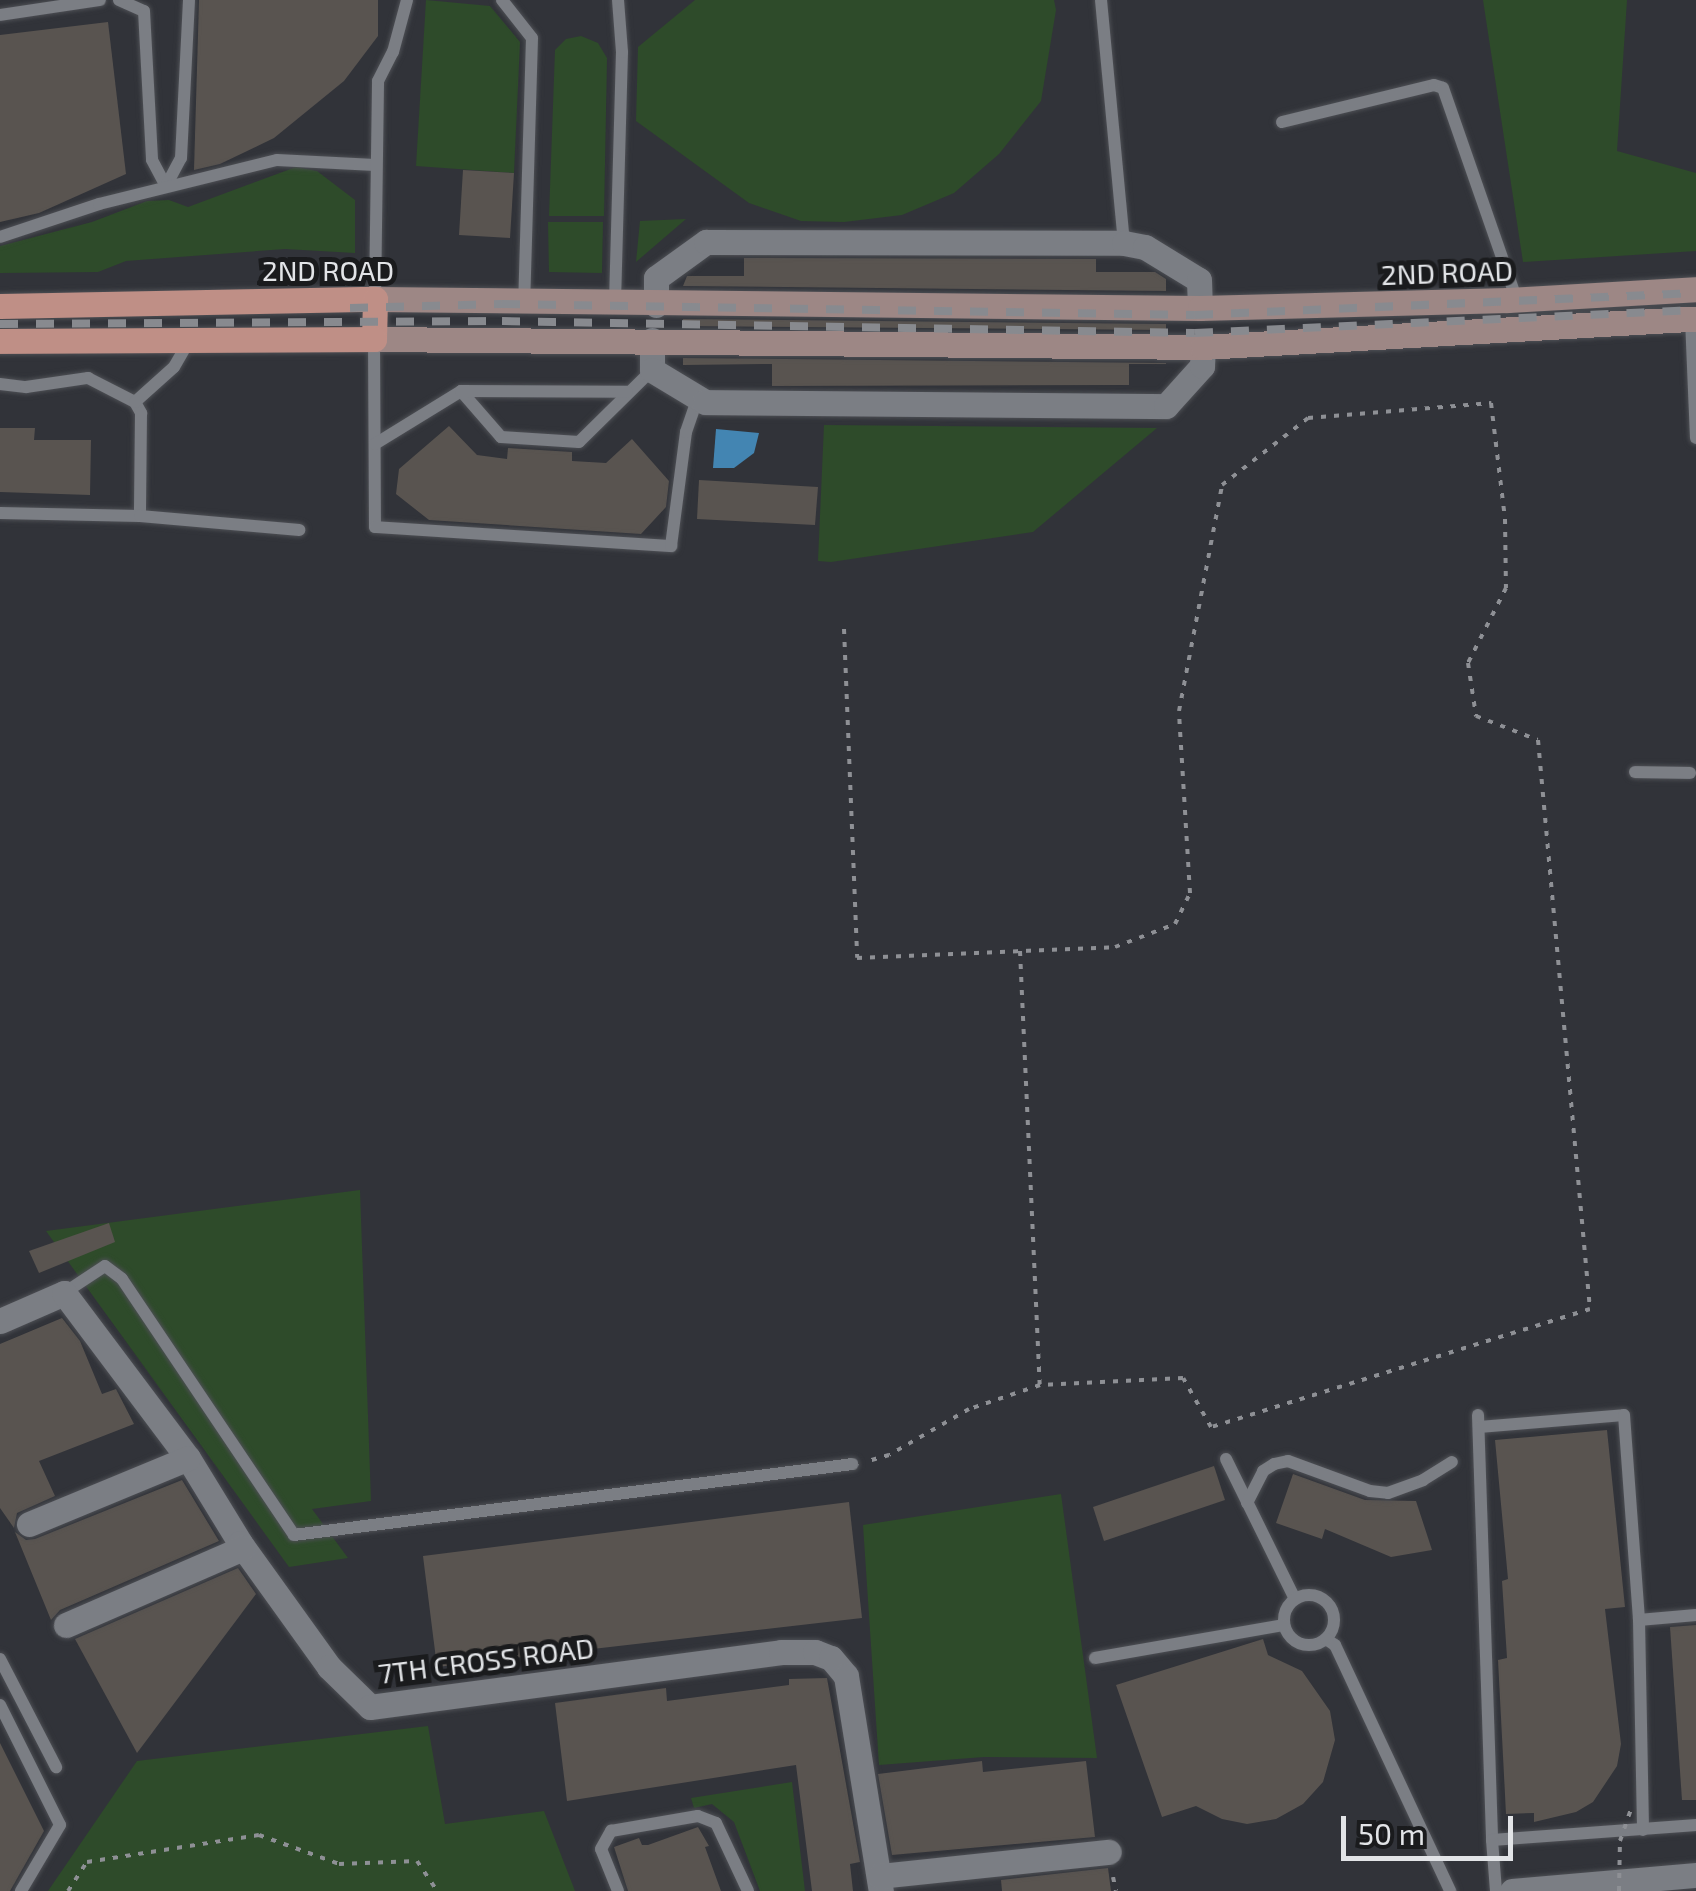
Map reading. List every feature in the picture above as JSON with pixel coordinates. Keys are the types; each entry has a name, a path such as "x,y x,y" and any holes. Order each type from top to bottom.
{"main road":[{"name":"2ND ROAD","path":"0,306 375,300 1200,308 1518,300 1696,289"},
{"path":"374,338 375,300"},
{"path":"0,341 192,337 1203,347 1694,319"}],"street":[{"path":"656,305 656,278 706,242 1124,243 1145,247 1198,280 1200,308"},
{"path":"652,340 652,370 705,402 1166,406 1202,366 1203,347"},
{"path":"0,1320 64,1292"},
{"name":"7TH CROSS ROAD","path":"64,1292 188,1458 243,1548 338,1678 370,1707 781,1652 815,1652 832,1658 846,1676 880,1884"},
{"path":"29,1524 188,1458"},
{"path":"66,1625 243,1548"},
{"path":"880,1884 1109,1852"},
{"path":"1512,1891 1696,1874"}],"lane":[{"path":"0,15 100,0"},
{"path":"118,0 144,11 152,160 166,186"},
{"path":"166,186 180,158 188,0"},
{"path":"375,300 378,81 393,52 406,0"},
{"path":"502,0 532,38 524,301"},
{"path":"615,304 622,84 618,0"},
{"path":"1101,0 1124,243"},
{"path":"1282,122 1434,84 1443,88 1518,300"},
{"path":"0,237 166,186 278,160 375,165"},
{"path":"1694,319 1696,438"},
{"path":"135,402 174,367 192,337"},
{"path":"374,338 374,527 671,546 686,432 698,398"},
{"path":"462,392 501,437 579,442 652,370"},
{"path":"0,384 26,387 88,378 135,402 141,414 140,516"},
{"path":"375,444 462,392 627,392"},
{"path":"0,514 140,516 299,530"},
{"path":"1635,772 1690,773"},
{"path":"64,1292 104,1266 122,1280 294,1535 853,1464"},
{"path":"1496,1891 1478,1421 1624,1414 1639,1620 1643,1830"},
{"path":"1226,1459 1294,1599"},
{"path":"1247,1503 1263,1471 1274,1464 1288,1462 1370,1491 1388,1492 1414,1484 1452,1462"},
{"path":"1313,1595 1329,1604 1334,1622 1326,1639 1306,1645 1296,1642 1284,1625 1286,1610 1294,1599 1313,1595"},
{"path":"1639,1620 1696,1615"},
{"path":"1095,1658 1284,1625"},
{"path":"1326,1639 1335,1645 1450,1891"},
{"path":"0,1659 56,1767"},
{"path":"0,1705 60,1825 21,1891"},
{"path":"618,1891 601,1849 611,1831 698,1816 716,1823 748,1891"},
{"path":"1492,1840 1696,1825"}],"path":[{"path":"844,629 857,958 1116,947 1176,924 1190,893 1179,711 1222,485 1308,418 1492,403 1505,519 1506,588 1468,663 1476,716 1538,740 1590,1308 1211,1427 1183,1378 1040,1386 969,1408 889,1455 853,1464"},
{"path":"1020,951 1040,1386"},
{"path":"1620,1891 1620,1841 1632,1806"},
{"path":"68,1891 87,1862 259,1835 338,1864 416,1861 437,1891"}],"green space":[{"path":"426,0 490,6 520,42 514,173 416,166"},
{"path":"695,0 1054,0 1056,10 1041,101 999,154 954,193 902,215 844,222 801,221 749,203 636,121 638,47"},
{"path":"1483,0 1627,0 1617,151 1696,173 1696,251 1523,262"},
{"path":"581,36 598,43 607,58 604,216 549,216 555,50 566,39"},
{"path":"296,167 317,171 355,200 355,253 285,249 126,261 98,272 0,273 0,246 92,222 147,201 169,200 188,207"},
{"path":"686,219 636,262 640,221"},
{"path":"548,222 603,222 602,273 549,272"},
{"path":"824,425 1157,428 1033,532 831,562 818,561"},
{"path":"360,1190 371,1501 312,1509 348,1558 289,1567 46,1231"},
{"path":"1061,1494 1097,1758 984,1757 879,1765 863,1525"},
{"path":"428,1726 445,1824 544,1811 575,1891 48,1891 137,1761"},
{"path":"792,1782 805,1891 760,1891 734,1822 712,1804 694,1808 691,1798"}],"water":[{"path":"716,429 759,433 754,453 734,468 713,468"}],"building":[{"path":"199,0 378,0 378,36 344,81 274,138 220,164 194,170"},
{"path":"108,22 126,174 39,213 0,222 0,35"},
{"path":"463,170 514,173 510,238 459,235"},
{"path":"744,258 1096,259 1096,272 1155,272 1166,279 1166,291 683,286 687,276 744,276"},
{"path":"683,319 1166,324 1166,330 683,326"},
{"path":"683,358 1166,364 1129,364 1129,385 772,386 772,364 683,365"},
{"path":"449,426 477,455 507,459 508,448 572,452 572,461 606,463 632,439 669,481 666,507 641,534 429,520 396,494 399,469"},
{"path":"0,428 35,428 34,440 91,440 90,495 0,492"},
{"path":"699,480 818,487 815,525 697,519"},
{"path":"109,1223 115,1242 39,1273 29,1251"},
{"path":"62,1318 80,1341 102,1394 116,1389 134,1424 39,1461 55,1496 17,1513 14,1528 0,1508 0,1344"},
{"path":"1607,1430 1625,1607 1605,1609 1621,1744 1617,1766 1593,1802 1576,1812 1534,1822 1534,1813 1506,1814 1498,1660 1507,1658 1502,1581 1508,1579 1495,1440"},
{"path":"1214,1466 1225,1500 1104,1541 1093,1507"},
{"path":"1293,1474 1365,1500 1416,1501 1432,1550 1391,1557 1325,1529 1322,1539 1276,1523"},
{"path":"182,1480 219,1541 60,1610 51,1620 15,1532 26,1540 35,1539"},
{"path":"849,1502 862,1618 437,1667 423,1556"},
{"path":"238,1568 256,1594 137,1753 75,1639"},
{"path":"1696,1625 1696,1800 1682,1800 1670,1627"},
{"path":"1263,1639 1268,1655 1302,1671 1330,1711 1335,1740 1323,1782 1303,1804 1276,1819 1247,1824 1222,1819 1196,1806 1162,1817 1116,1685"},
{"path":"827,1678 860,1862 850,1864 853,1891 812,1891 796,1765 567,1801 555,1703 666,1688 667,1701 789,1685 789,1679"},
{"path":"0,1743 44,1831 10,1891 0,1891"},
{"path":"982,1761 983,1772 1086,1761 1095,1837 892,1855 878,1774"},
{"path":"698,1827 709,1846 705,1847 721,1891 628,1891 614,1847 639,1838 642,1845 648,1845"},
{"path":"1108,1868 1111,1891 1002,1891 1001,1880"}],"railway":[{"path":"350,308 502,304 1195,315 1696,293"},
{"path":"0,324 502,321 1195,333 1696,310"}]}
